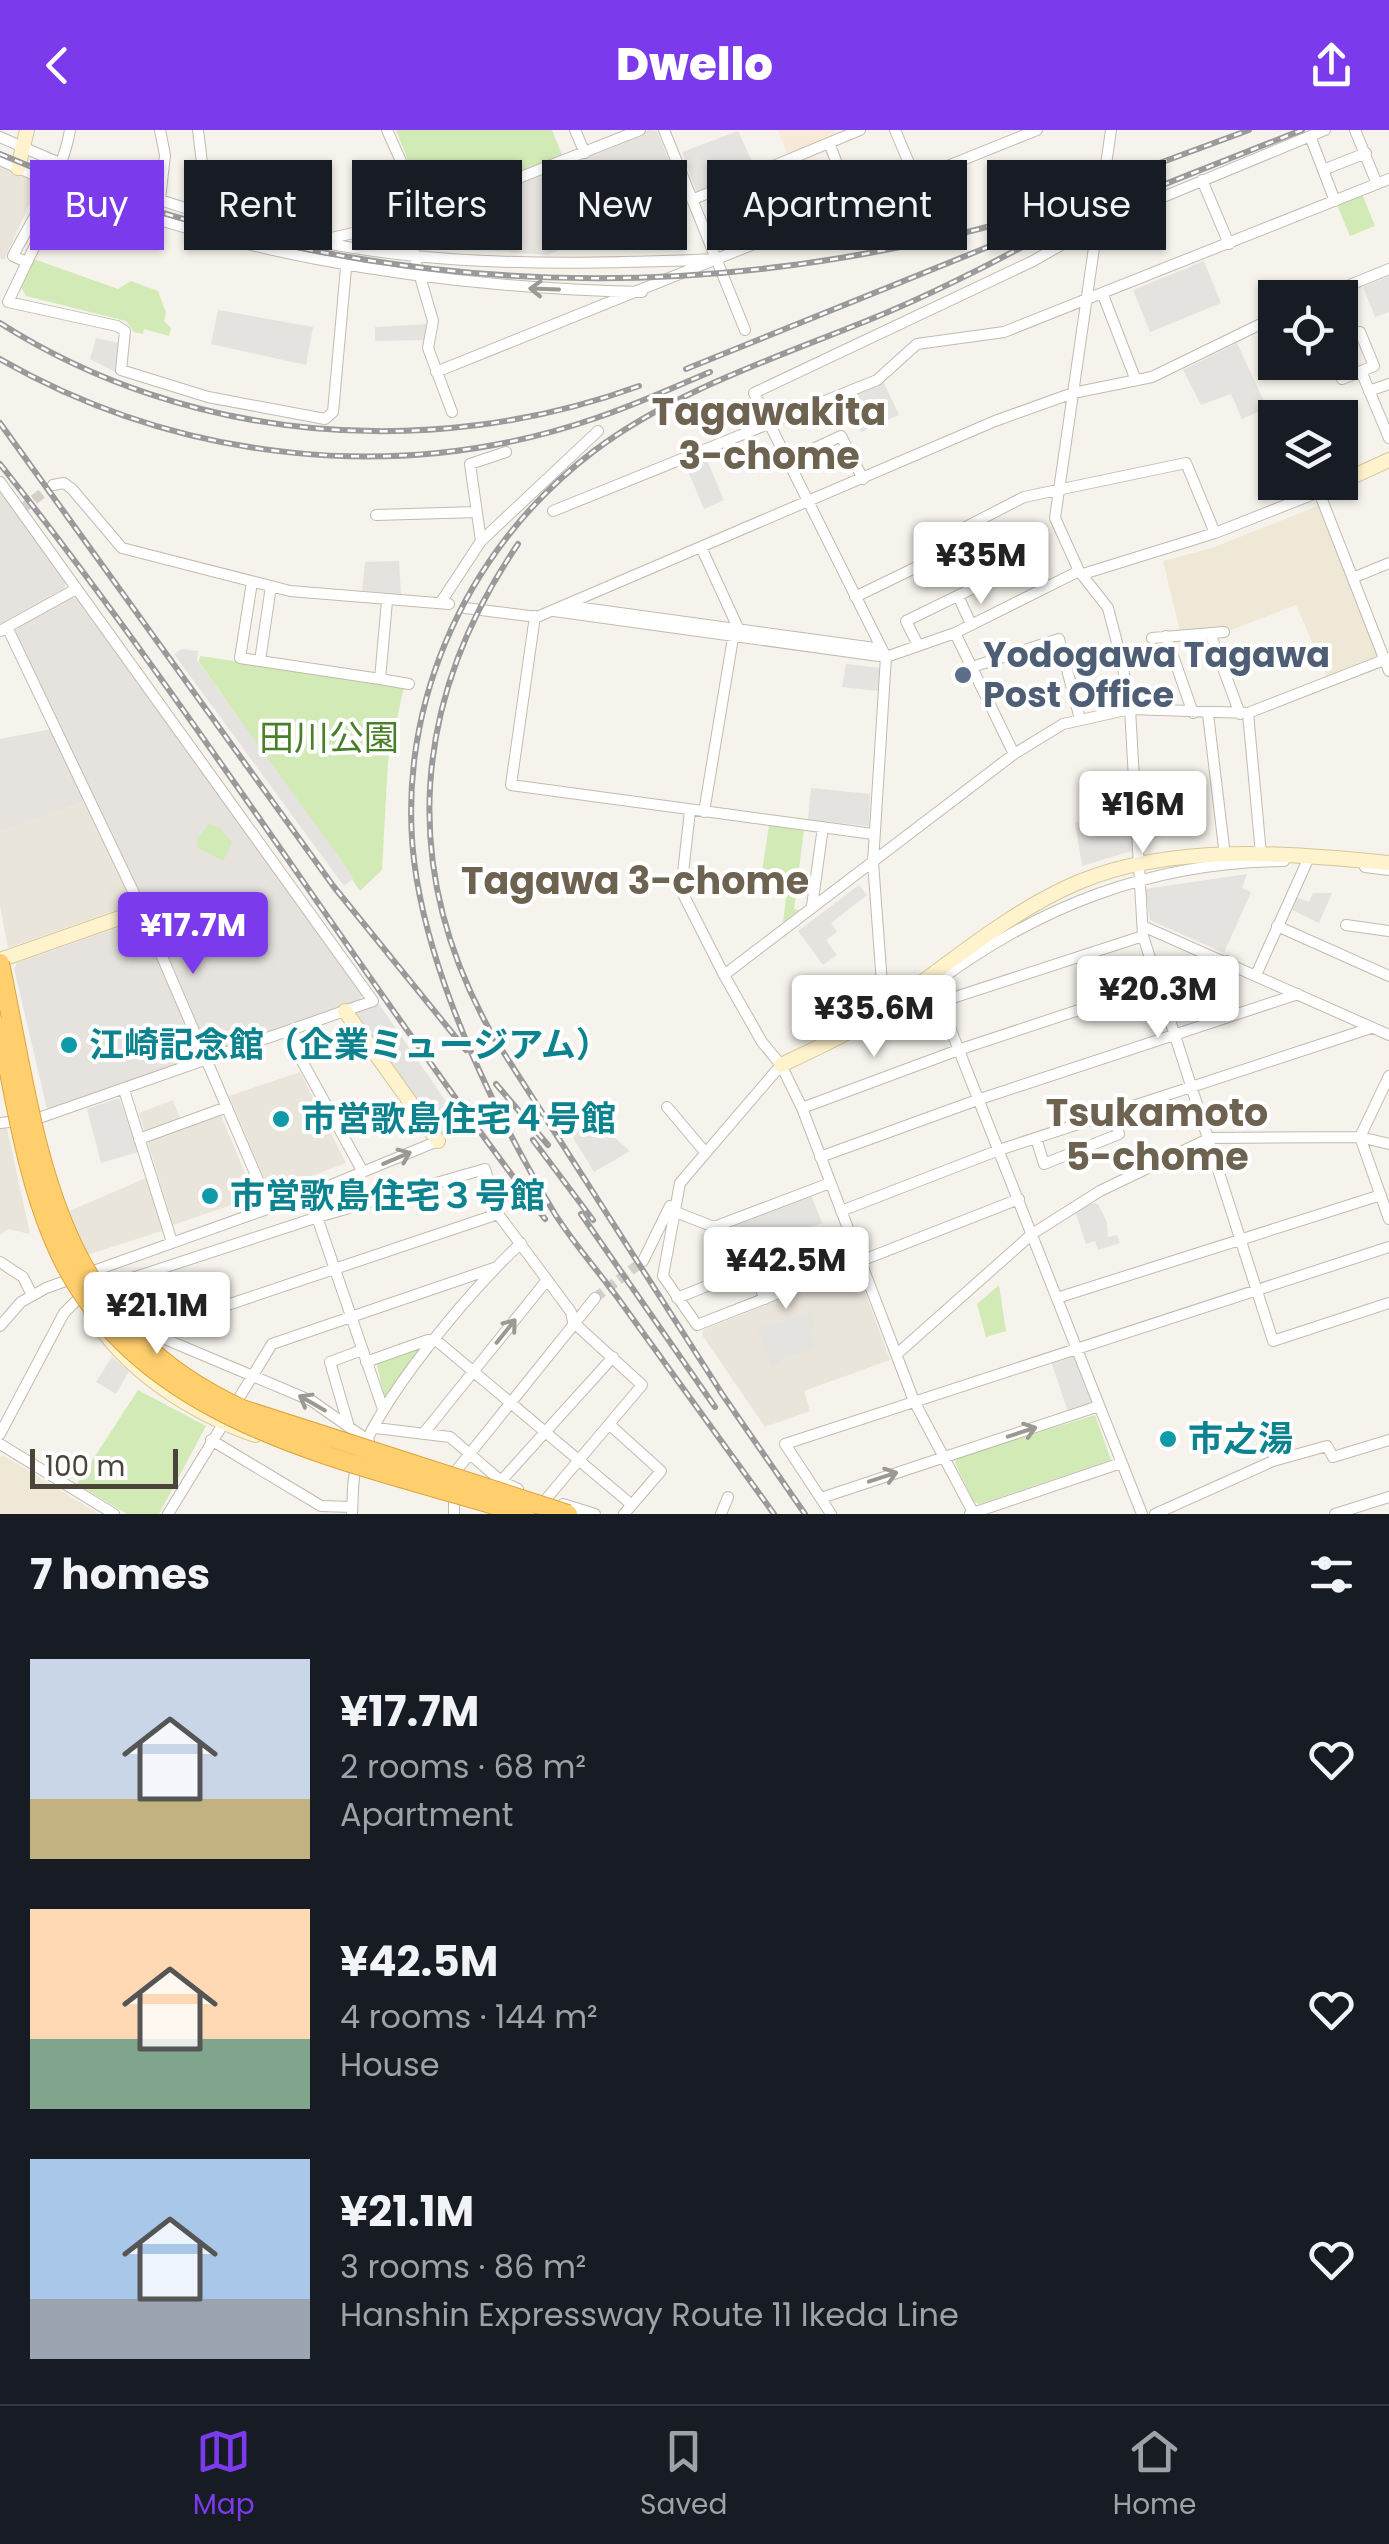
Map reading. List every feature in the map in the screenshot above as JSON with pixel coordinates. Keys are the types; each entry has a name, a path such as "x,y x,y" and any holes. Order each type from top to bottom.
{"highway":[{"path":"1,958 41,1156 66,1235 102,1299 152,1353 193,1384 242,1409 568,1514"},
{"path":"0,1026 28,1159 53,1239 90,1305 142,1362 183,1393 234,1420 524,1514"}],"street":[{"path":"18,168 27,130"},
{"path":"65,160 70,130"},
{"path":"160,130 164,164"},
{"path":"198,130 202,160"},
{"path":"387,130 400,160"},
{"path":"575,130 585,153"},
{"path":"522,177 624,133 640,130"},
{"path":"664,130 745,330"},
{"path":"694,199 860,130"},
{"path":"895,130 908,160"},
{"path":"967,160 1037,130"},
{"path":"1106,160 1110,130"},
{"path":"1166,195 1325,130"},
{"path":"552,511 877,380 917,344 1004,332 1383,181 1355,130"},
{"path":"1310,136 1335,201"},
{"path":"0,137 52,160"},
{"path":"829,143 836,160"},
{"path":"1323,170 1366,153"},
{"path":"0,160 30,173"},
{"path":"1202,180 1229,244"},
{"path":"164,221 210,236 346,268 501,288 642,292"},
{"path":"24,261 13,256 30,223"},
{"path":"332,243 414,256 554,265 719,259"},
{"path":"30,250 8,302 125,331 121,370 208,397 326,420 332,412 346,268"},
{"path":"414,250 433,321 428,348 452,412"},
{"path":"436,372 742,250"},
{"path":"884,1011 873,834 884,653 754,393 1052,250"},
{"path":"1094,250 1055,518 1081,572 1108,608 1130,709 1144,931 1157,984 1273,1341 1389,1303"},
{"path":"1358,282 1389,269"},
{"path":"0,278 14,284"},
{"path":"1103,295 1135,378"},
{"path":"465,608 534,616 568,606 995,421 1073,393 1152,377 1258,325"},
{"path":"1358,333 1374,366 1358,372"},
{"path":"1361,371 1389,438"},
{"path":"1370,392 1389,384"},
{"path":"53,485 64,483 72,489 122,548 271,586 387,601 445,603 481,541 598,432"},
{"path":"787,461 841,436 863,479"},
{"path":"481,541 470,464 506,452"},
{"path":"1358,474 1389,460"},
{"path":"855,597 925,563 958,531 1024,497 1058,486 1186,463 1216,534"},
{"path":"0,482 373,1001 36,1120 0,1123"},
{"path":"552,611 884,653 956,633 1081,572 1216,534 1299,500"},
{"path":"1322,500 1388,658 1389,672"},
{"path":"376,514 477,512"},
{"path":"702,548 736,634 704,812"},
{"path":"917,643 906,621 1029,561 1045,588"},
{"path":"1355,577 1389,563"},
{"path":"252,582 240,658 409,684"},
{"path":"260,661 271,586"},
{"path":"76,588 4,629 142,910 270,1208"},
{"path":"958,596 971,624"},
{"path":"380,679 387,601"},
{"path":"568,606 736,634"},
{"path":"534,616 511,785 873,834"},
{"path":"1152,638 1224,632"},
{"path":"956,633 1014,754"},
{"path":"1210,633 1244,714 1261,854"},
{"path":"1166,636 1193,713"},
{"path":"972,667 1059,638 1080,718"},
{"path":"724,975 1014,754 1080,718 1130,709 1244,714 1388,658"},
{"path":"1208,714 1225,856"},
{"path":"690,811 681,890 724,975 762,1042 781,1066 802,1108 914,1400 972,1514 1121,1463"},
{"path":"812,906 823,827"},
{"path":"643,1262 680,1183 781,1066 884,1011 1069,887 1225,856 1261,854 1389,866"},
{"path":"1140,871 1309,858"},
{"path":"1256,975 1309,858"},
{"path":"142,910 1,958 36,1120 76,1277 101,1330 124,1356 186,1402 221,1422 449,1503 499,1514"},
{"path":"1346,925 1389,931"},
{"path":"1278,926 1389,976"},
{"path":"940,1002 1144,931 1227,961 1389,1035"},
{"path":"802,1108 961,1049 1227,961"},
{"path":"932,981 1060,1297 1142,1514"},
{"path":"820,1157 980,1098 1298,994"},
{"path":"0,1326 32,1295 309,1194 438,1140 345,1011"},
{"path":"840,1211 999,1150 1371,1028"},
{"path":"286,1032 363,1172"},
{"path":"1389,1076 1360,1138 1389,1220"},
{"path":"124,1090 172,1242"},
{"path":"1377,1103 1389,1109"},
{"path":"140,1139 227,1107"},
{"path":"666,1107 705,1152"},
{"path":"1036,1138 1044,1164 1119,1134 1112,1113"},
{"path":"898,1354 1032,1234 1100,1191 1210,1138 1360,1138 1389,1144"},
{"path":"0,1434 64,1313 84,1298 318,1217 485,1170 498,1214 573,1322 642,1384 547,1498 541,1514"},
{"path":"673,1211 714,1227 830,1183"},
{"path":"309,1194 383,1410"},
{"path":"1060,1297 1380,1195"},
{"path":"675,1196 662,1276 697,1325 1019,1199"},
{"path":"147,1332 498,1214"},
{"path":"211,1440 321,1506 352,1510 356,1468 383,1410 494,1268 521,1243"},
{"path":"831,1514 785,1444 1389,1247"},
{"path":"0,1262 23,1278 32,1295"},
{"path":"168,1514 272,1344 494,1268"},
{"path":"677,1298 752,1268 764,1298"},
{"path":"424,1434 547,1280"},
{"path":"84,1298 147,1332 312,1401 369,1441"},
{"path":"449,1503 470,1452 595,1298"},
{"path":"349,1427 330,1362 437,1341 580,1460 628,1510 661,1472 610,1425"},
{"path":"501,1481 613,1358"},
{"path":"820,1498 1099,1406"},
{"path":"376,1428 450,1437 501,1481 596,1514"},
{"path":"1155,1514 1272,1460 1327,1446 1333,1457 1389,1440"},
{"path":"0,1444 114,1514"},
{"path":"721,1514 728,1496"},
{"path":"1336,1514 1389,1497"}],"shaded area":[{"path":"649,130 657,131 669,160 573,160"},
{"path":"778,130 834,130 837,136 789,157"},
{"path":"738,131 751,160 707,160 707,189 697,193 682,152"},
{"path":"0,166 30,180 30,204 4,260 0,258"},
{"path":"542,172 542,250 560,250 547,255 484,250 522,250 522,180"},
{"path":"1204,261 1221,303 1150,332 1133,290"},
{"path":"1389,276 1389,312 1375,317 1363,287"},
{"path":"218,310 313,327 306,365 211,344"},
{"path":"429,324 425,340 375,341 375,327"},
{"path":"96,338 119,343 115,372 90,359"},
{"path":"1237,343 1263,400 1258,400 1258,412 1242,419 1231,394 1201,405 1183,370"},
{"path":"883,381 899,415 861,432 845,399"},
{"path":"706,458 724,500 704,509 686,466"},
{"path":"0,489 66,580 65,588 0,624"},
{"path":"1318,506 1379,657 1327,677 1296,605 1231,630 1180,631 1163,561 1212,548"},
{"path":"399,561 401,594 362,591 365,562"},
{"path":"71,598 78,598 363,994 360,1000 214,1051 208,1049 153,920 15,633 17,628"},
{"path":"182,649 198,651 197,660 354,878 344,886 174,654"},
{"path":"846,664 880,668 878,691 842,687"},
{"path":"51,729 86,801 0,832 0,739"},
{"path":"811,788 870,794 869,826 808,820"},
{"path":"86,801 131,905 8,948 0,906 0,832"},
{"path":"1121,818 1122,828 1134,827 1135,850 1082,866 1075,822"},
{"path":"1247,874 1242,888 1251,892 1224,953 1150,920 1145,889"},
{"path":"859,885 867,895 831,923 837,932 826,940 837,955 823,965 798,931"},
{"path":"1313,893 1332,893 1319,923 1290,909 1296,897 1309,902"},
{"path":"136,921 141,923 197,1052 194,1058 47,1109 14,968 17,963"},
{"path":"379,1004 462,1125 440,1135 354,1014"},
{"path":"300,1072 346,1163 270,1192 229,1096"},
{"path":"119,1098 138,1152 101,1163 87,1109"},
{"path":"173,1100 183,1126 220,1113 255,1197 173,1225 139,1113"},
{"path":"594,1120 630,1151 594,1172 569,1131"},
{"path":"0,1128 7,1128 30,1234 8,1229 0,1235"},
{"path":"146,1178 162,1231 87,1255 67,1212"},
{"path":"811,1195 822,1223 723,1260 713,1232"},
{"path":"1098,1204 1107,1222 1108,1237 1117,1235 1120,1243 1098,1250 1095,1241 1086,1244 1075,1211"},
{"path":"852,1271 858,1273 890,1360 804,1391 810,1411 765,1427 702,1335 703,1330"},
{"path":"811,1312 815,1326 809,1329 815,1348 772,1366 757,1329"},
{"path":"1074,1356 1092,1400 1089,1406 1068,1412 1051,1361"},
{"path":"112,1357 129,1371 116,1394 96,1382"},
{"path":"0,1457 99,1514 0,1514"}],"green space":[{"path":"396,130 552,130 562,155 522,171 522,160 408,160"},
{"path":"1362,194 1375,226 1350,236 1337,205"},
{"path":"34,259 118,289 131,281 158,291 166,313 164,321 171,328 169,336 144,329 143,334 134,332 126,321 26,296 20,285"},
{"name":"田川公園","path":"200,656 404,686 388,761 382,870 360,891 199,662"},
{"path":"208,824 219,827 232,842 223,861 198,848 197,839"},
{"path":"769,825 804,829 794,909 799,910 783,923 787,889 760,885"},
{"path":"999,1285 1006,1331 986,1337 977,1304"},
{"path":"422,1346 424,1350 388,1396 384,1395 376,1361"},
{"path":"138,1390 206,1426 159,1514 127,1514 77,1484"},
{"path":"1095,1415 1111,1460 980,1504 974,1502 955,1463 957,1458"}],"tunnel":[{"path":"22,509 53,485"},
{"path":"595,1298 643,1261"}],"railway":[{"path":"1166,161 1249,130"},
{"path":"1166,184 1302,130"},
{"path":"0,154 137,205 273,242 410,266 548,277 685,275 824,261 987,226"},
{"path":"686,369 987,247"},
{"path":"774,1514 555,1214 491,1095 454,1010 426,923 411,819 414,759 426,699 446,642 473,587 507,537 548,491 594,451 627,428 699,390 917,299 1016,250"},
{"path":"0,323 73,363 150,394 230,416 312,428 395,431 478,425 560,410 639,386"},
{"path":"0,359 69,394 142,421 216,441 292,453 369,456 446,452 522,439 611,413 710,372"},
{"path":"0,423 334,887 466,1050"},
{"path":"0,464 140,650 545,1219"},
{"path":"518,544 483,603 456,663 438,724 430,786 431,848 442,911 462,973 493,1036 726,1400"},
{"path":"496,1084 548,1145"},
{"path":"533,1140 593,1220"},
{"path":"581,1214 715,1407"},
{"path":"720,1391 805,1514"}],"place":[{"name":"Yodogawa Tagawa Post Office","path":"963,675"},
{"name":"江崎記念館（企業ミュージアム）","path":"69,1045"},
{"name":"市営歌島住宅４号館","path":"281,1119"},
{"name":"市営歌島住宅３号館","path":"210,1196"},
{"name":"市之湯","path":"1168,1439"}],"district":[{"name":"Tagawakita 3-chome","path":"769,434"},
{"name":"Tagawa 3-chome","path":"635,881"},
{"name":"Tsukamoto 5-chome","path":"1157,1135"}]}
